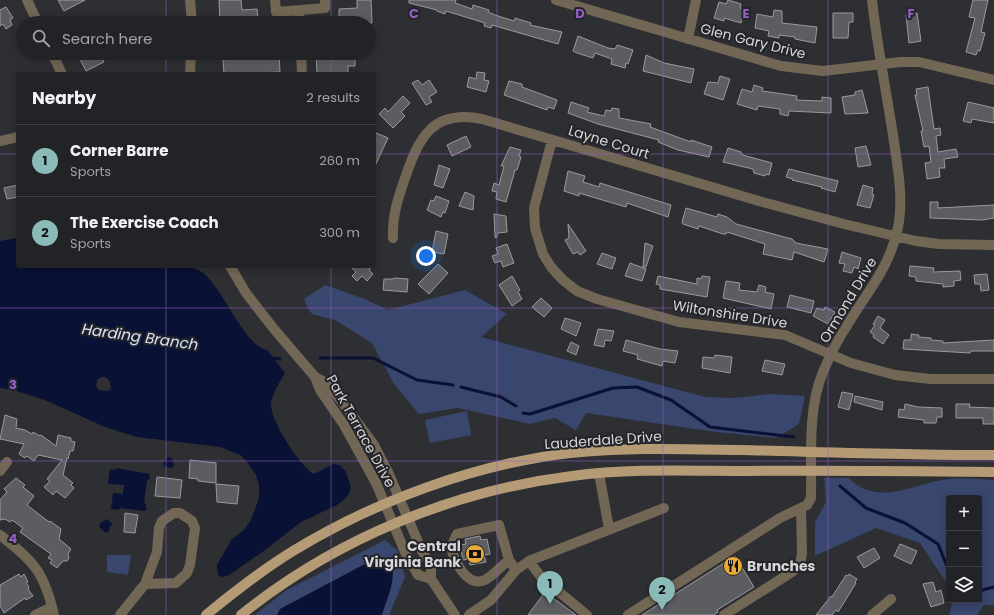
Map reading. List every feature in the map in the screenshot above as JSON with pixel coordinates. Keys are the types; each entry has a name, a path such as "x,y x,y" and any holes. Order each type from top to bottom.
{"main road":[{"name":"Lauderdale Drive","path":"206,615 258,575 293,551 328,531 385,505 437,484 488,469 568,454 647,448 812,451 913,455 994,455"},
{"path":"241,615 273,590 306,569 354,542 393,524 484,493 543,480 599,473 678,470 994,472"}],"street":[{"path":"27,0 35,16"},
{"path":"190,0 191,16"},
{"path":"275,0 276,12 325,8 325,0"},
{"name":"Glen Gary Drive","path":"556,0 781,66 807,70 843,69 900,62 930,64 994,80"},
{"path":"688,39 696,0"},
{"name":"Ormond Drive","path":"801,508 807,505 811,498 813,417 817,390 822,373 844,330 882,274 889,258 899,222 900,188 872,0"},
{"path":"299,11 299,16"},
{"path":"55,60 61,72"},
{"path":"190,72 191,60"},
{"path":"301,60 302,72"},
{"name":"Layne Court","path":"393,238 392,222 394,209 415,148 423,136 439,123 454,118 472,117 759,202 895,236 939,244 994,244"},
{"path":"0,142 16,138"},
{"name":"Wiltonshire Drive","path":"552,140 534,208 535,228 543,254 551,267 577,291 597,299 679,322 785,335 861,366 895,375 930,379 994,379"},
{"name":"Park Terrace Drive","path":"231,268 256,307 315,376 326,383 361,426 388,472 431,567 431,579 455,615"},
{"name":"Park Terrace Drive","path":"315,376 320,390 358,450 385,505 405,552 418,575 431,579"},
{"path":"0,471 7,462"},
{"path":"599,473 609,529"},
{"path":"470,615 491,600 516,570 529,561 664,508"},
{"path":"628,615 780,518 801,508 802,554 800,564 792,572 724,615"},
{"path":"120,615 145,584 157,552 159,528 162,521 174,513 180,513 187,516 192,521 195,528 190,565 187,573 176,583 145,584"},
{"path":"509,560 485,579 477,582 468,579 454,558 451,547 457,534 500,526 509,560 516,570"},
{"path":"0,535 26,556 36,566 43,577 53,611 35,615"},
{"path":"529,561 541,577 587,615"},
{"path":"872,615 891,599"}],"shaded area":[{"path":"325,285 365,299 388,310 465,290 507,314 481,337 705,397 734,398 770,394 805,396 799,424 776,438 716,432 586,413 576,430 555,418 530,424 458,408 419,414 394,384 372,343 335,320 312,314 308,309 304,299"},
{"path":"467,411 471,435 430,443 425,420"},
{"path":"824,478 849,478 859,486 870,491 881,493 893,492 948,479 968,478 994,480 994,605 984,605 977,615 949,615 952,603 982,603 982,495 946,495 946,582 920,543 876,528 815,556 815,522 826,502"},
{"path":"385,540 397,550 405,577 389,615 255,615 285,591"},
{"path":"107,555 131,555 128,575 107,572"}],"water":[{"path":"16,238 16,268 193,268 208,277 249,338 258,346 267,350 285,373 275,392 271,404 275,421 294,453 308,470 314,474 333,464 340,465 346,472 351,487 349,494 337,505 301,522 265,550 229,575 223,577 218,575 217,565 232,539 244,530 251,520 259,498 259,485 256,475 240,455 220,447 137,437 105,427 45,400 14,390 0,388 0,241","holes":["101,377 106,377 110,382 111,389 108,391 99,390 96,386 97,380"]},
{"path":"168,457 172,458 174,465 172,468 164,466 163,464"},
{"path":"116,468 150,474 149,480 147,480 144,503 146,504 146,511 119,508 119,510 111,509 113,493 123,494 124,485 108,484 110,469 115,470"},
{"path":"107,519 113,525 110,526 109,531 106,533 99,527 100,523"},
{"path":"378,557 390,560 393,574 391,588 382,615 277,615 280,609"}],"building":[{"path":"58,0 85,0 64,11"},
{"path":"219,0 241,0 242,10 257,9 258,16 220,16"},
{"path":"357,0 371,0 372,16 339,16 339,9 357,8"},
{"path":"409,0 456,0 455,3 472,9 473,5 489,10 488,12 495,15 514,21 515,18 531,23 530,25 562,32 558,44 492,25 491,28 484,26 485,23 446,11 445,14 437,10 409,3"},
{"path":"728,0 741,4 740,8 745,9 741,23 724,18 724,21 714,18 719,2 726,4"},
{"path":"973,0 988,0 981,32 985,33 980,51 978,50 976,55 966,52 975,18 969,17"},
{"path":"6,7 13,18 10,20 12,25 6,29 3,24 0,26 0,10"},
{"path":"774,10 782,11 782,23 817,27 815,43 795,39 795,37 779,35 779,38 768,36 769,31 755,28 757,14 773,17"},
{"path":"833,13 853,13 853,22 849,22 848,38 833,38"},
{"path":"917,13 921,41 909,43 906,15"},
{"path":"578,36 608,48 615,49 617,45 633,50 628,64 626,63 625,68 611,64 612,59 595,53 593,58 573,51"},
{"path":"646,55 664,63 694,69 691,83 643,71"},
{"path":"80,60 103,60 104,62 86,71"},
{"path":"223,60 279,60 280,72 224,72"},
{"path":"316,60 355,60 355,66 348,66 348,72 317,72"},
{"path":"477,72 485,73 484,80 489,81 486,92 467,87 469,77 476,79"},
{"path":"720,76 730,79 723,100 704,94 708,82 718,83"},
{"path":"418,80 422,85 429,80 437,92 429,97 432,102 426,105 412,83"},
{"path":"509,81 522,84 522,87 557,100 554,109 548,107 547,110 504,95"},
{"path":"754,85 763,88 762,91 797,96 796,100 822,101 822,97 831,98 831,113 789,111 788,116 780,114 780,109 758,106 757,110 737,104 742,89 752,92"},
{"path":"928,87 934,129 940,128 941,135 936,136 938,152 956,149 958,157 944,159 945,168 939,168 940,177 927,179 925,163 931,162 929,146 924,147 921,131 923,131 915,95 917,95 916,89"},
{"path":"862,90 868,113 845,114 842,97 855,95 855,92"},
{"path":"403,96 410,103 401,112 405,116 393,128 379,114 385,108 388,112"},
{"path":"571,102 589,108 587,112 604,116 606,110 611,111 612,108 619,109 619,118 651,124 650,127 691,142 691,140 712,147 709,157 678,150 658,142 659,140 598,124 568,113"},
{"path":"968,102 994,108 994,123 972,119 971,123 963,121"},
{"path":"376,133 388,138 376,164"},
{"path":"466,136 471,147 452,156 447,145"},
{"path":"866,146 871,165 858,167 855,148"},
{"path":"510,147 521,150 519,156 521,157 517,170 515,170 506,202 496,199 497,192 492,191 494,183 499,185 504,166 501,166"},
{"path":"728,148 741,152 741,154 746,156 772,163 769,175 766,174 765,176 754,173 753,169 723,162"},
{"path":"439,165 450,169 443,188 434,185"},
{"path":"789,169 838,181 835,192 786,177"},
{"path":"568,171 585,176 583,182 599,187 600,183 671,205 668,217 627,203 626,207 579,193 579,196 564,191"},
{"path":"16,185 16,197 7,199 4,188"},
{"path":"863,185 873,188 872,194 874,195 870,208 857,205"},
{"path":"465,192 474,196 473,210 459,206"},
{"path":"436,196 449,201 445,213 443,212 441,217 427,210 431,200 434,201"},
{"path":"930,202 938,202 938,208 994,205 994,218 983,220 930,218"},
{"path":"686,208 717,217 718,214 727,217 736,224 792,239 796,243 828,249 824,262 794,252 792,260 763,254 765,244 727,232 726,234 723,234 699,226 698,229 683,224 682,222"},
{"path":"494,214 506,216 507,232 498,233 496,238 495,237"},
{"path":"568,224 586,251 580,255 578,252 573,254 565,240 569,238"},
{"path":"436,231 448,234 444,254 432,252"},
{"path":"645,243 653,246 646,267 643,267"},
{"path":"507,244 514,263 503,267 501,261 495,263 492,256 498,254 496,248"},
{"path":"842,252 861,258 858,269 854,267 852,273 843,271 845,264 839,263"},
{"path":"602,253 616,258 612,269 597,264"},
{"path":"630,263 646,269 642,281 625,276"},
{"path":"438,264 448,273 429,294 418,284"},
{"path":"910,266 934,268 933,272 960,271 961,280 954,281 954,286 943,287 943,284 916,281 916,277 909,276"},
{"path":"352,268 370,268 369,270 373,274 367,281 362,276 357,281 352,276 356,272"},
{"path":"987,274 989,290 981,291 980,284 975,284 974,275"},
{"path":"512,276 520,290 518,292 522,299 512,306 499,285"},
{"path":"658,276 697,284 697,278 701,279 702,276 710,277 707,297 660,289 660,285 656,284"},
{"path":"384,279 408,279 407,292 383,290"},
{"path":"726,281 740,283 739,290 757,292 759,285 766,287 765,292 774,294 771,309 723,298"},
{"path":"790,295 814,301 811,313 787,307"},
{"path":"541,298 552,308 544,317 532,307"},
{"path":"825,307 835,312 828,324 813,316 817,308 824,310"},
{"path":"878,316 885,320 880,328 889,335 883,344 873,337 874,335 870,332 875,325 873,324"},
{"path":"565,318 581,323 576,336 561,329"},
{"path":"598,329 614,331 611,341 605,340 604,347 594,345"},
{"path":"911,334 919,335 918,337 931,338 931,340 943,341 943,343 994,340 994,351 971,351 970,353 903,349 904,340 911,340"},
{"path":"626,340 660,349 678,351 675,363 663,361 662,366 637,359 638,355 623,351"},
{"path":"571,342 579,346 576,355 567,351"},
{"path":"715,355 732,357 730,373 702,368 703,357 714,358"},
{"path":"765,360 785,364 782,375 762,371"},
{"path":"842,392 853,394 849,410 838,407"},
{"path":"855,396 883,402 882,410 854,402"},
{"path":"905,404 918,407 942,408 942,417 937,417 936,423 924,423 924,420 898,417 899,409 904,410"},
{"path":"956,404 970,404 969,407 994,408 994,424 983,424 983,418 956,418"},
{"path":"5,415 17,419 16,428 25,430 32,434 33,432 40,436 41,435 56,446 58,435 71,438 71,441 75,442 73,451 70,451 68,459 67,458 63,475 73,483 71,485 74,488 65,498 56,491 53,495 44,487 50,481 47,479 62,460 38,455 34,461 27,456 25,458 19,454 24,444 0,439"},
{"path":"190,460 216,463 216,483 198,481 198,479 189,478"},
{"path":"157,477 182,480 180,498 155,496"},
{"path":"16,478 25,485 23,487 34,496 27,505 49,522 50,521 61,529 59,539 71,549 68,554 69,558 67,561 63,561 57,568 50,563 52,560 48,558 51,554 20,532 23,528 12,520 10,522 5,519 0,520 0,500 7,492 4,489"},
{"path":"216,484 239,486 237,504 217,502"},
{"path":"125,513 138,515 135,533 124,532"},
{"name":"Central Virginia Bank","path":"480,536 481,540 487,539 490,554 484,555 486,562 470,565 469,559 463,560 460,545 466,544 465,539"},
{"path":"900,544 917,551 911,564 894,556"},
{"path":"874,548 880,558 864,568 857,557"},
{"path":"735,556 754,587 717,610 718,612 714,615 642,615"},
{"path":"19,574 21,577 24,574 28,582 26,583 29,587 28,589 33,596 26,600 25,598 4,613 0,606 0,585"},
{"path":"849,574 857,579 855,582 856,583 838,612 836,610 832,615 816,615 831,596 832,597 846,575 848,576"},
{"path":"933,582 936,592 941,590 944,603 931,607 923,584"},
{"path":"545,592 576,615 528,615"}],"waterway":[{"name":"Harding Branch","path":"271,358 280,359"},
{"name":"Harding Branch","path":"320,358 373,358 417,380 453,385"},
{"name":"Harding Branch","path":"461,387 501,397 516,406"},
{"name":"Harding Branch","path":"523,413 530,414 613,388 637,387 671,400 710,427 794,437"},
{"name":"Harding Branch","path":"840,486 866,508 905,523 938,544 947,567"},
{"name":"Harding Branch","path":"982,590 994,587"}],"place":[{"name":"Central Virginia Bank","path":"475,554"},
{"name":"Brunches","path":"733,566"},
{"name":"Corner Barre","path":"550,604"},
{"name":"The Exercise Coach","path":"662,610"}]}
